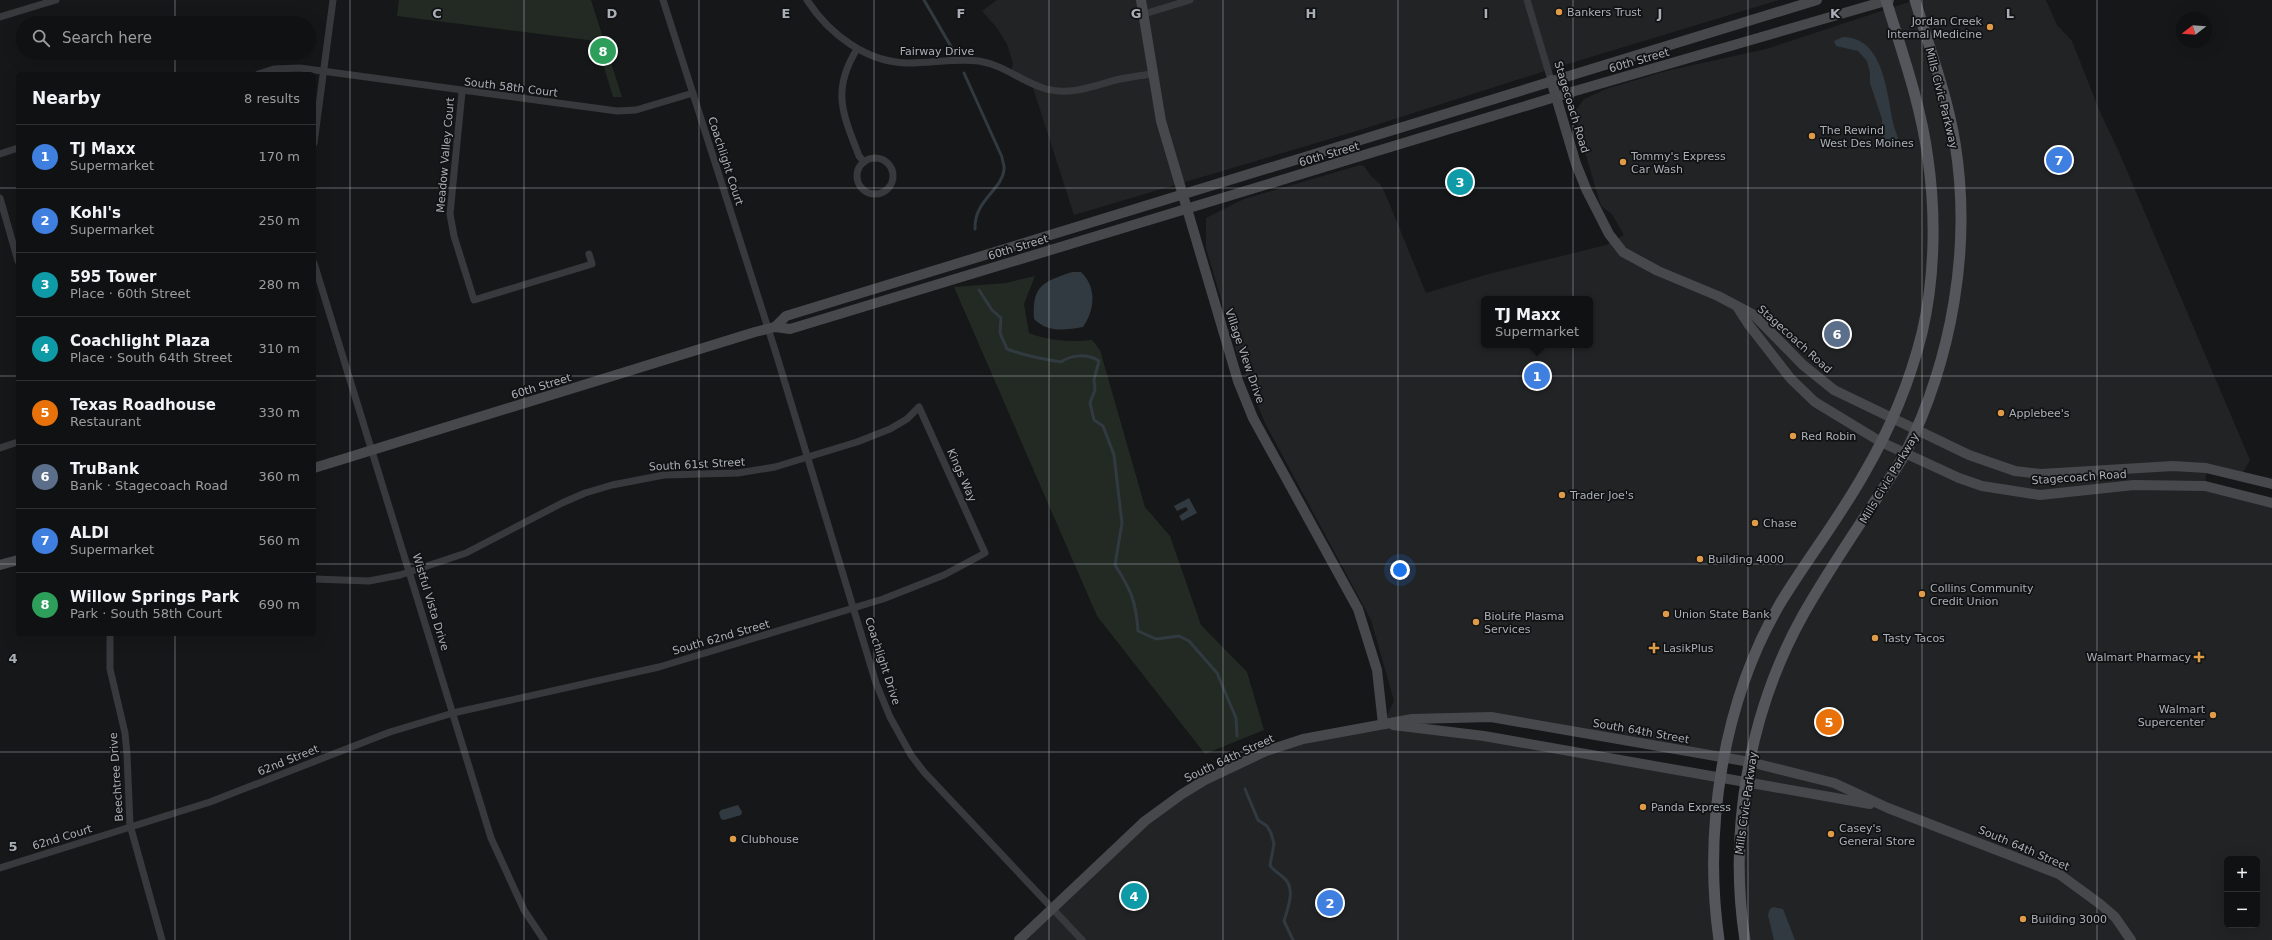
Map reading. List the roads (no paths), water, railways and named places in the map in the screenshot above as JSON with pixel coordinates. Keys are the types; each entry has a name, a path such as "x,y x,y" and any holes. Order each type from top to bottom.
{"main road":[{"path":"1719,940 1714,870 1715,836 1725,758 1741,693 1752,660 1764,634 1798,576 1865,472 1881,442 1893,417 1913,365 1922,332 1931,271 1933,236 1928,159 1909,76 1887,0"},
{"name":"Mills Civic Parkway","path":"1745,940 1738,890 1738,862 1750,762 1762,712 1779,666 1802,617 1905,454 1918,429 1940,367 1948,336 1959,258 1961,220 1955,141 1935,62 1915,0"}],"street":[{"path":"0,17 56,0"},
{"path":"316,129 333,0"},
{"name":"Coachlight Court","path":"663,0 771,328"},
{"name":"Fairway Drive","path":"807,0 828,27 857,49 878,57 908,63 966,60 991,64 1032,85 1058,91 1088,88 1120,79 1153,74"},
{"name":"Village View Drive","path":"1141,0 1161,120 1226,343 1253,418 1352,598 1364,625 1376,670 1383,724"},
{"path":"1144,14 1190,0"},
{"name":"Stagecoach Road","path":"1527,0 1576,164 1587,191 1609,234 1618,246 1636,260 1754,315 1803,365 1834,390 1976,458 2015,471 2041,474 2173,466 2206,468 2272,484"},
{"name":"60th Street","path":"771,328 786,316 1182,193 1363,140 1551,80 1817,0"},
{"name":"60th Street","path":"316,467 771,328 790,329 1556,97 1887,0"},
{"path":"857,49 845,76 841,105 859,156 864,162"},
{"name":"South 58th Court","path":"266,72 287,67 324,71 462,92 626,111 648,108 693,93"},
{"name":"Meadow Valley Court","path":"462,92 450,214 454,236 474,300 592,264 589,254"},
{"path":"0,154 16,149"},
{"path":"877,158 888,164 892,177 885,190 874,194 862,189 857,176 858,170 864,162 877,158"},
{"path":"0,198 16,255"},
{"name":"Wistful Vista Drive","path":"316,269 454,713 491,838 524,910 544,940"},
{"name":"Stagecoach Road","path":"1737,306 1749,325 1791,379 1815,402 1881,442 1965,480 2010,491 2040,495 2134,486 2205,486 2272,503"},
{"name":"Coachlight Drive","path":"771,328 808,457 879,690 890,717 911,755 939,790 1082,940"},
{"name":"South 61st Street","path":"316,579 369,581 410,572 466,553 562,503 612,485 664,475 756,471 857,442 907,419 919,407"},
{"name":"Kings Way","path":"919,407 985,553"},
{"path":"0,448 16,443"},
{"name":"South 62nd Street","path":"454,713 659,667 913,589 944,575 985,553"},
{"path":"0,565 16,561"},
{"name":"Beechtree Drive","path":"110,636 110,669 125,733 127,754 127,804 130,827 162,940"},
{"name":"62nd Street","path":"130,827 251,787 362,742 454,713"},
{"name":"South 64th Street","path":"1019,940 1145,821 1182,794 1205,780 1266,751 1303,739 1383,724 1420,719 1491,716 1750,762 1834,783 1888,808 2059,874 2100,904 2115,918 2131,940"},
{"name":"South 64th Street","path":"1383,724 1484,736 1747,781 1888,808"},
{"name":"62nd Court","path":"0,868 130,827"}],"waterway":[{"path":"924,0 953,50"},
{"path":"964,73 1002,157 1004,167 1002,177 998,184 979,210 975,229"},
{"path":"979,290 992,310 1001,318 1000,333 1007,349 1020,354 1061,362 1075,356 1090,357 1099,361 1094,380 1095,390 1090,403 1094,420 1103,426 1114,455 1122,523 1115,565 1132,596 1136,612 1138,631 1156,639 1179,636 1189,641 1217,673 1236,718 1237,736"},
{"path":"1245,789 1258,820 1267,826 1271,833 1274,844 1270,865 1288,882 1290,887 1290,898 1284,921 1293,940"}],"place":[{"name":"Bankers Trust","path":"1559,12"},
{"name":"Jordan Creek Internal Medicine","path":"1990,27"},
{"name":"Willow Springs Park","path":"603,51"},
{"name":"The Rewind West Des Moines","path":"1812,136"},
{"name":"ALDI","path":"2059,160"},
{"name":"Tommy's Express Car Wash","path":"1623,162"},
{"name":"595 Tower","path":"1460,182"},
{"name":"TruBank","path":"1837,334"},
{"name":"TJ Maxx","path":"1537,376"},
{"name":"Applebee's","path":"2001,413"},
{"name":"Red Robin","path":"1793,436"},
{"name":"Trader Joe's","path":"1562,495"},
{"name":"Chase","path":"1755,523"},
{"name":"Building 4000","path":"1700,559"},
{"name":"Collins Community Credit Union","path":"1922,594"},
{"name":"Union State Bank","path":"1666,614"},
{"name":"BioLife Plasma Services","path":"1476,622"},
{"name":"Tasty Tacos","path":"1875,638"},
{"name":"LasikPlus","path":"1654,648"},
{"name":"Walmart Pharmacy","path":"2199,657"},
{"name":"Walmart Supercenter","path":"2213,715"},
{"name":"Texas Roadhouse","path":"1829,722"},
{"name":"Panda Express","path":"1643,807"},
{"name":"Casey's General Store","path":"1831,834"},
{"name":"Clubhouse","path":"733,839"},
{"name":"Coachlight Plaza","path":"1134,896"},
{"name":"Kohl's","path":"1330,903"},
{"name":"Building 3000","path":"2023,919"}]}
